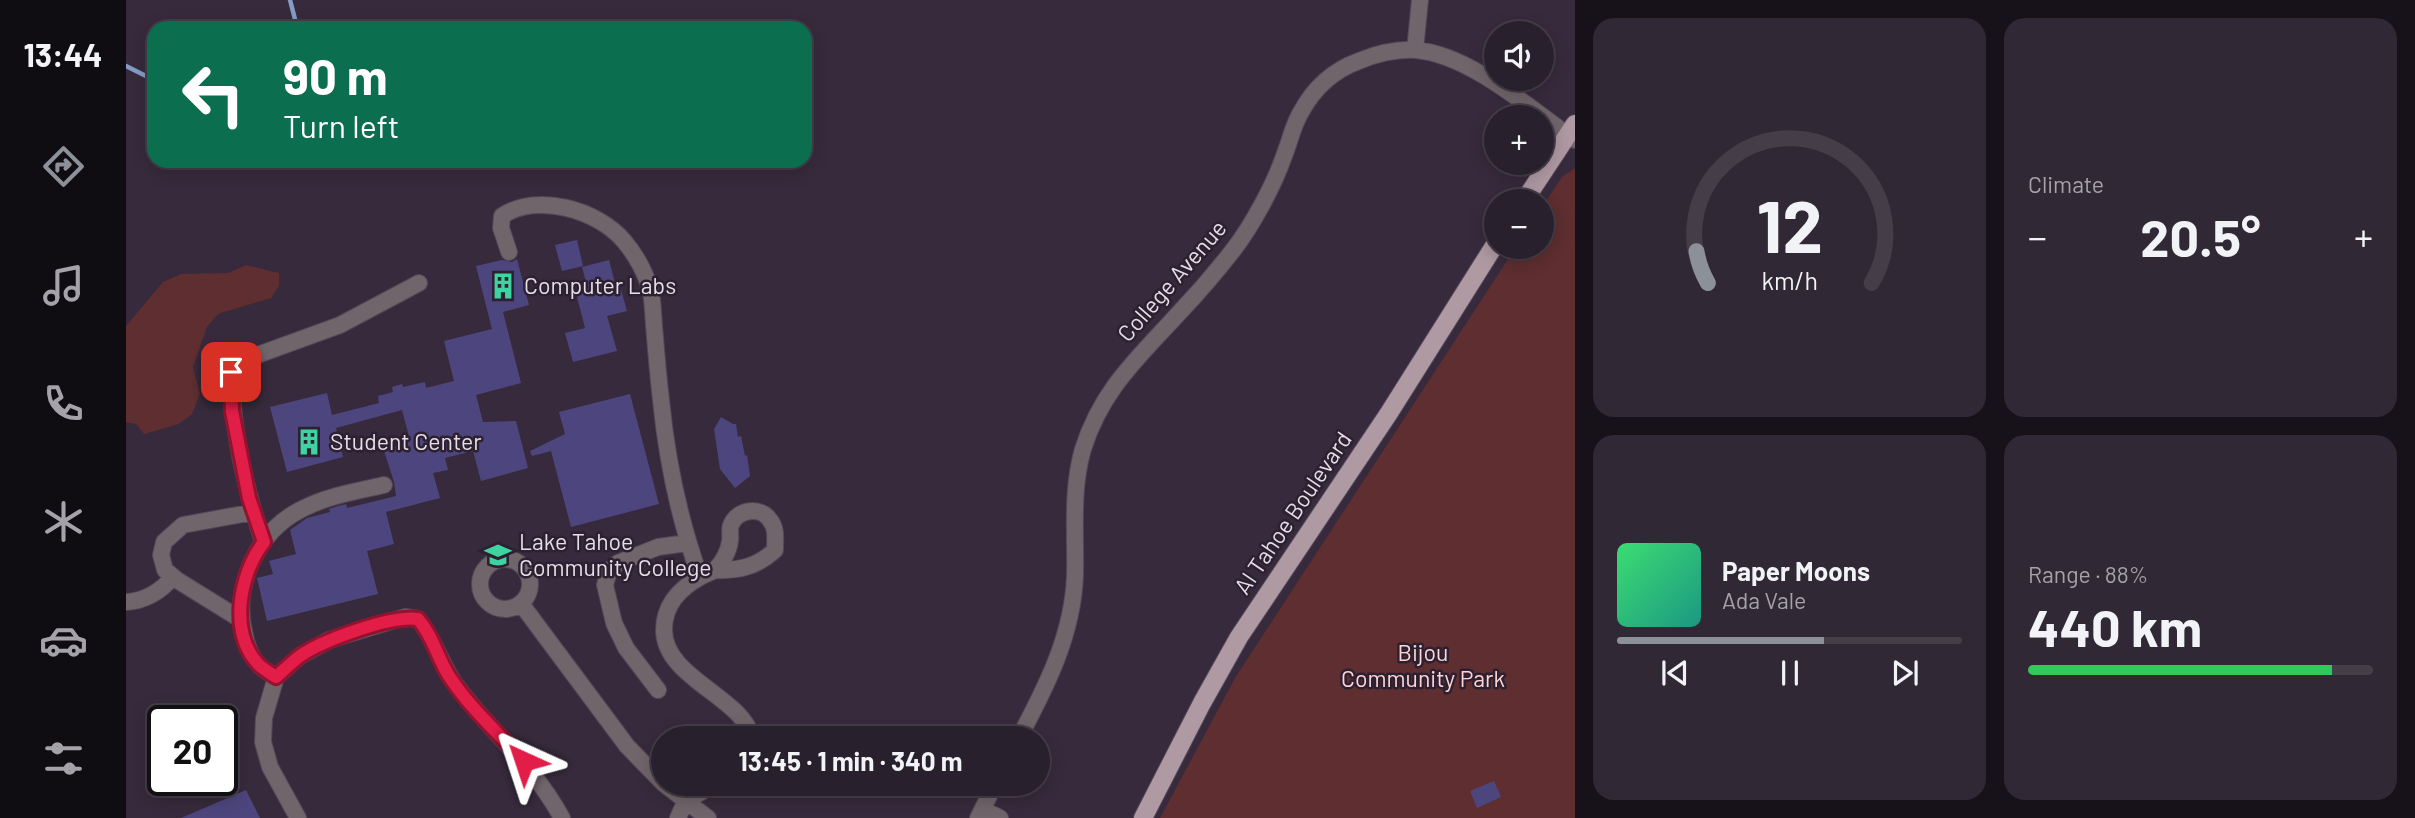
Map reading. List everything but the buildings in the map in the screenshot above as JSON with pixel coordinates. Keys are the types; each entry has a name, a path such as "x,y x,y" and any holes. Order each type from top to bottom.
{"main road":[{"path":"1532,189 1572,133"},
{"name":"Al Tahoe Boulevard","path":"1143,818 1202,703 1240,637 1390,413 1486,259"}],"street":[{"path":"1415,50 1420,0"},
{"name":"College Avenue","path":"1025,726 1052,673 1066,634 1075,577 1074,516 1077,482 1083,451 1107,396 1123,372 1212,278 1239,242 1272,184 1301,111 1314,92 1331,75 1350,64 1372,56 1415,50 1457,61 1572,133"},
{"path":"509,252 501,228 502,216 527,204 550,205 575,210 601,223 623,239 640,265 651,293 666,451 687,543 707,574 673,598 665,614 664,633 668,651 679,666 705,685 746,726"},
{"path":"264,542 254,512 232,411 231,372 253,357 340,325 419,283"},
{"path":"276,677 258,664 248,648 240,619 245,576 264,542 278,525 301,509 329,498 384,485"},
{"path":"240,619 173,577 165,570 161,555 164,542 183,525 254,512"},
{"path":"658,690 626,648 614,623 605,585 609,571 618,563 658,547 687,543"},
{"path":"126,602 147,597 164,587 173,577"},
{"path":"522,605 627,746 651,771"},
{"path":"298,818 270,767 263,742 264,718 276,677 300,656 330,640 405,617 418,619 430,632 447,673 459,690 524,761 562,818"},
{"path":"678,796 708,818"},
{"path":"678,818 685,802 695,796"},
{"path":"989,796 981,814 1000,818"}],"green space":[{"name":"Bijou Community Park","path":"1575,168 1575,818 1160,818 1235,678 1508,259 1554,259 1554,189 1562,177"},
{"path":"246,265 279,273 279,286 271,298 218,314 207,327 193,367 200,394 192,414 179,424 144,434 136,424 126,422 126,326 163,282 181,274 228,273"}],"waterway":[{"path":"290,0 295,21"},
{"path":"126,66 147,76"}],"place":[{"name":"Computer Labs","path":"503,286"},
{"name":"Student Center","path":"309,442"},
{"name":"Lake Tahoe Community College","path":"498,555"}],"route":[{"path":"231,372 232,411 249,498 264,542 245,576 240,619 248,648 258,664 276,677 300,656 330,640 405,617 418,619 430,632 447,673 459,690 524,761"}]}
